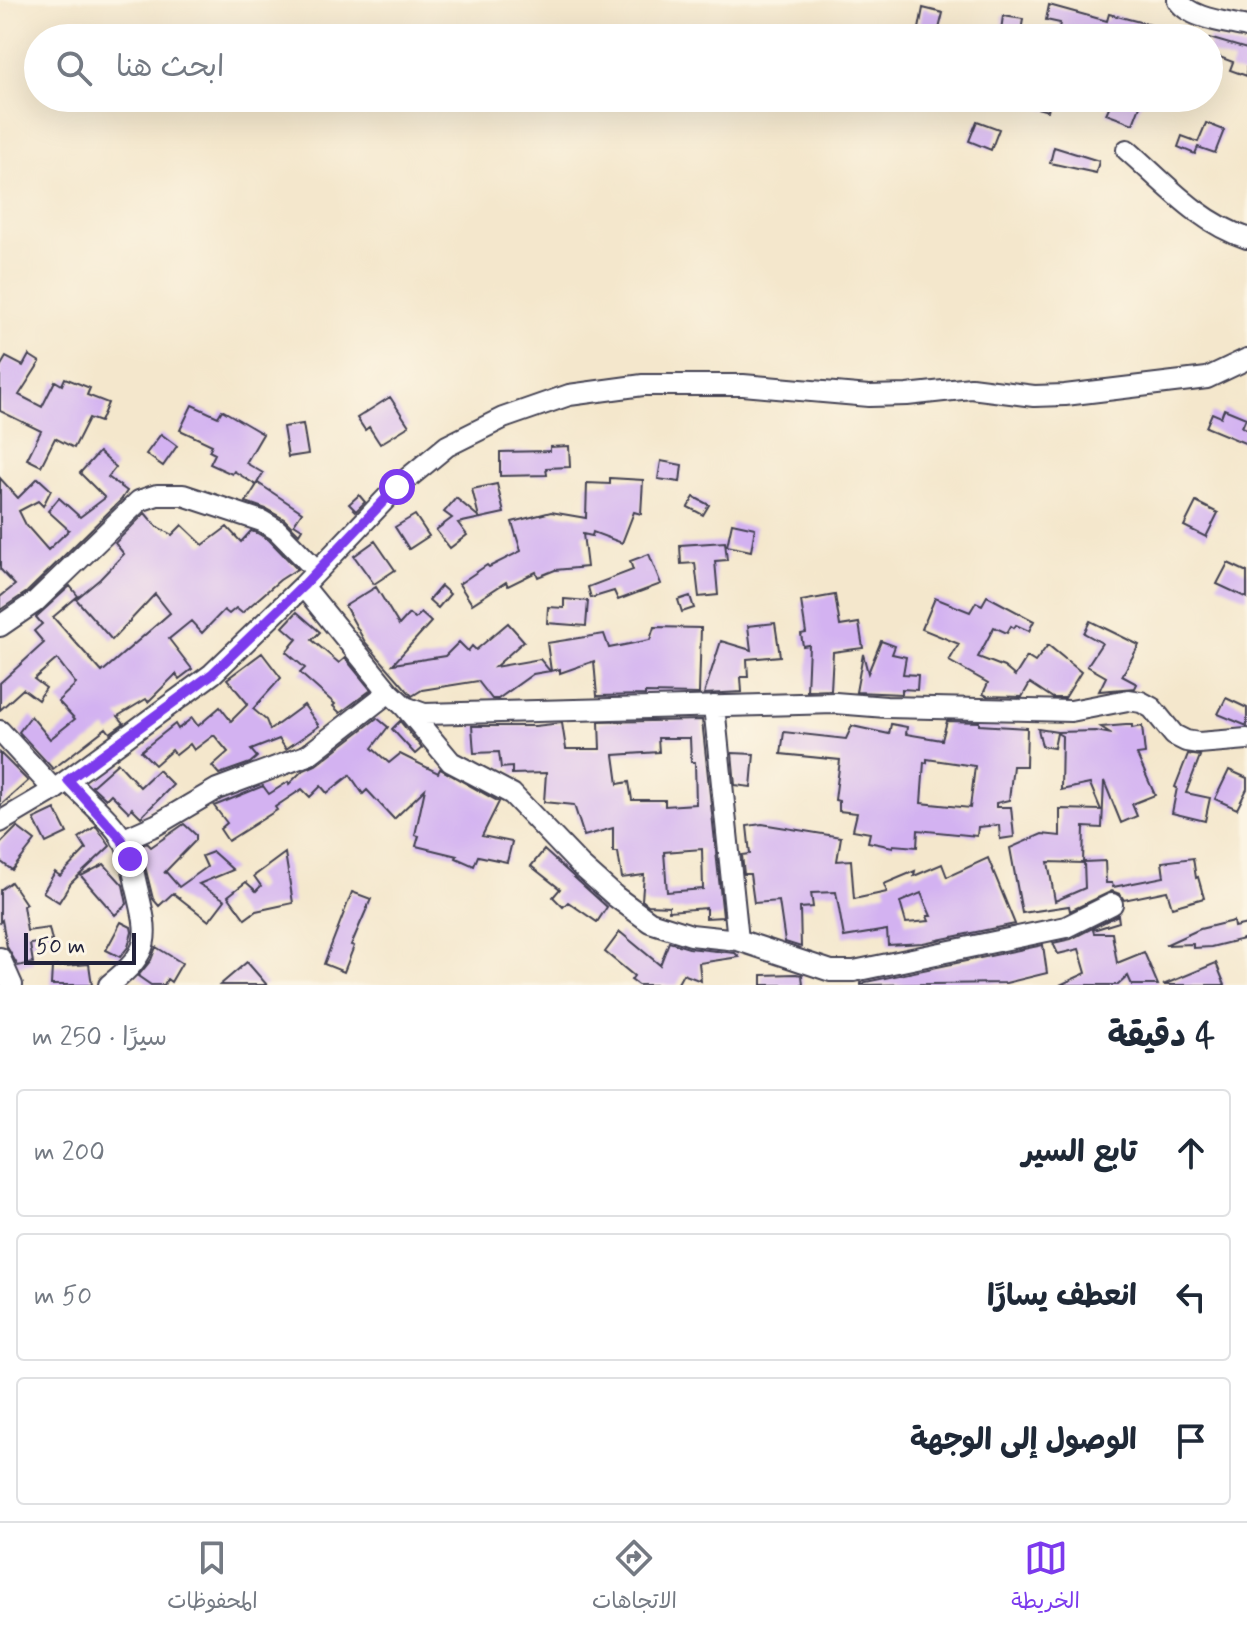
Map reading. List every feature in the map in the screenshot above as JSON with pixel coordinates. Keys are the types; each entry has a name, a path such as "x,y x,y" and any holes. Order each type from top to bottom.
{"street":[{"path":"1178,0 1191,12 1247,27"},
{"path":"1127,150 1202,217 1230,233 1247,238"},
{"path":"0,822 61,785 212,674 303,586 397,487 447,446 503,418 569,395 643,385 743,385 869,396 971,388 1034,396 1065,395 1207,378 1247,359"},
{"path":"0,626 35,602 139,501 157,495 183,495 262,521 277,530 317,571"},
{"path":"303,586 389,692 451,762 512,794 589,873 650,922 691,935 738,940 831,971 854,971 1066,927 1112,904"},
{"path":"122,840 156,825 217,789 308,755 389,692"},
{"path":"405,707 424,714 835,703 1071,711 1128,700 1152,708 1174,735 1186,741 1199,743 1247,739"},
{"path":"714,706 738,940"},
{"path":"0,731 122,840 130,859 147,931 143,948 130,968 109,985"},
{"path":"0,958 12,985"}],"building":[{"path":"1049,5 1107,21 1109,14 1148,24 1060,24 1046,20"},
{"path":"923,8 943,13 940,24 920,24"},
{"path":"1003,16 1023,19 1022,24 1002,24"},
{"path":"1223,42 1247,49 1247,76 1230,70 1233,62 1223,58"},
{"path":"1107,112 1138,112 1133,124"},
{"path":"977,121 999,129 991,150 969,141"},
{"path":"1206,123 1224,130 1215,153 1198,147 1195,154 1178,147 1182,136 1198,142"},
{"path":"1054,147 1099,161 1096,173 1050,163"},
{"path":"29,355 40,362 19,395 42,407 55,381 62,385 65,378 90,388 87,395 108,403 100,422 89,418 74,448 55,438 41,466 27,459 41,431 0,411 0,367 6,357 23,366"},
{"path":"390,397 409,426 380,444 369,427 365,430 357,418"},
{"path":"192,405 218,417 222,410 263,434 246,463 263,473 256,485 234,471 232,474 210,464 215,454 209,451 212,445 180,430"},
{"path":"1224,409 1246,418 1242,427 1247,429 1247,444 1206,427 1212,413 1221,417"},
{"path":"303,424 308,454 288,457 283,427"},
{"path":"161,434 177,446 163,466 146,454"},
{"path":"569,446 570,467 546,468 547,475 500,476 500,452 550,451 550,447"},
{"path":"99,452 116,467 108,477 127,491 27,592 0,610 0,597 15,585 0,569 0,478 18,498 38,478 51,490 43,506 38,501 19,511 26,525 48,550 69,530 48,511 59,498 80,517 105,498 80,473"},
{"path":"661,461 682,465 680,482 658,479"},
{"path":"610,478 643,480 641,514 634,512 622,543 593,532 592,536 583,534 587,567 555,570 538,577 536,572 508,586 506,582 472,604 459,584 487,565 489,567 521,551 512,522 551,512 586,518 587,483 610,484"},
{"path":"258,483 302,512 294,524 302,529 299,534 284,519 246,502"},
{"path":"497,484 504,513 458,523 467,535 450,548 436,530 452,518 444,512 456,498 479,517 472,489"},
{"path":"359,495 365,502 356,511 349,504"},
{"path":"694,497 709,505 703,515 688,507"},
{"path":"1196,502 1218,513 1206,537 1184,526"},
{"path":"145,513 156,526 172,535 182,525 203,545 227,527 241,542 251,531 257,533 269,540 297,569 242,613 236,608 229,614 224,610 202,633 191,621 169,639 192,669 179,679 176,674 148,702 146,699 118,716 124,723 110,733 106,728 53,769 19,732 31,716 50,739 75,719 58,701 76,684 57,659 34,679 46,688 38,700 23,689 0,710 0,683 44,643 34,631 42,624 36,617 70,586 78,596 53,617 102,672 170,613 155,594 112,640 76,599 124,554 115,543"},
{"path":"415,515 429,536 409,549 395,527"},
{"path":"732,523 755,528 751,551 727,546"},
{"path":"375,541 395,570 374,584 354,556"},
{"path":"725,542 727,560 715,561 718,595 699,597 695,563 681,564 680,545"},
{"path":"649,554 661,584 618,600 614,591 591,598 588,587 633,570 630,561"},
{"path":"1228,563 1247,572 1247,598 1217,584"},
{"path":"441,586 450,594 438,608 429,600"},
{"path":"376,587 399,625 409,614 415,619 421,613 431,622 393,664 445,656 459,642 468,651 472,646 476,650 508,623 524,641 495,667 540,659 550,671 533,674 498,699 492,699 478,681 422,690 412,696 365,642 345,606"},
{"path":"835,595 840,626 859,623 863,648 833,652 831,690 807,691 809,645 803,646 801,634 806,633 801,601"},
{"path":"690,596 694,608 682,612 678,600"},
{"path":"987,596 1034,621 1029,631 1016,625 1014,628 1011,626 1007,633 994,627 978,657 1004,667 1015,676 1027,657 1035,662 1048,645 1081,672 1065,698 1053,698 1030,683 1022,697 987,696 983,694 988,683 949,661 959,644 922,629 935,598 970,612 976,602 982,605"},
{"path":"564,599 588,601 586,626 547,623 548,607 564,608"},
{"path":"297,612 320,632 312,640 339,663 345,658 371,690 340,713 333,706 335,704 300,673 305,668 286,652 297,639 283,627"},
{"path":"1090,621 1139,645 1122,676 1137,684 1135,688 1099,691 1106,677 1087,666 1102,643 1084,633"},
{"path":"775,623 780,656 747,659 748,677 741,677 742,692 704,694 721,641 751,650 748,626"},
{"path":"654,627 701,628 699,694 597,696 594,661 560,673 560,669 551,671 547,643 604,634 609,648 650,640"},
{"path":"881,641 895,646 892,654 906,657 903,674 918,675 917,690 902,689 902,694 856,692 863,654 868,673"},
{"path":"262,653 281,678 253,709 266,720 270,730 304,705 319,726 286,749 279,739 251,750 257,757 250,763 219,774 212,766 228,752 214,735 194,750 190,744 176,755 172,750 155,765 141,751 175,724 178,729 192,718 198,726 220,707 231,721 248,704 227,679"},
{"path":"1226,698 1247,708 1247,726 1218,714"},
{"path":"377,718 388,727 372,748 389,763 400,754 438,773 440,769 499,802 482,836 512,842 507,862 478,856 474,866 457,856 416,846 419,836 415,835 425,789 394,819 367,790 363,794 350,775 327,793 321,786 310,797 302,789 275,807 277,810 228,841 220,829 227,823 214,806 263,786 269,794 289,784 302,771 316,765"},
{"path":"702,720 723,917 706,918 706,908 669,911 669,906 648,905 642,900 644,875 622,878 618,852 613,852 613,828 584,836 574,805 544,802 546,773 512,774 512,767 501,768 499,752 474,753 472,726 562,723 566,749 600,749 599,722","holes":["658,738 690,738 691,762 695,762 696,804 665,806 665,800 632,800 629,782 618,784 614,755 659,752","702,849 703,889 667,892 664,852"]},
{"path":"400,721 422,748 415,754 392,729"},
{"path":"947,721 1027,728 1026,766 1013,766 1009,800 996,803 996,807 1011,807 1014,837 1000,839 999,825 978,827 977,836 918,830 917,847 893,847 868,842 870,833 853,830 857,813 839,811 839,801 835,800 840,760 781,754 784,732 846,739 852,726 889,734 891,724 907,727 906,734 942,740","holes":["927,759 975,766 970,808 921,803 924,762 927,763"]},
{"path":"1132,725 1132,728 1142,726 1145,754 1137,755 1155,795 1132,804 1137,816 1121,823 1104,781 1102,828 1084,827 1083,863 1048,862 1055,901 1085,888 1084,862 1105,861 1106,883 1112,883 1113,887 1164,877 1162,862 1193,858 1196,878 1204,898 1172,907 1167,891 1124,900 1112,891 1070,911 1069,906 1022,913 1010,848 1042,834 1060,836 1060,809 1101,810 1090,784 1061,790 1062,736 1057,733 1054,748 1042,746 1038,729 1112,734 1101,727"},
{"path":"0,753 28,781 0,806"},
{"path":"732,753 754,754 751,787 735,785"},
{"path":"1188,754 1200,756 1186,793 1210,798 1205,821 1172,813 1175,787"},
{"path":"118,763 140,787 158,770 173,785 141,817 132,808 129,812 111,794 106,799 92,786"},
{"path":"1229,770 1247,778 1247,789 1237,809 1215,799"},
{"path":"55,809 67,833 46,843 34,819"},
{"path":"184,824 196,835 196,840 164,873 179,887 207,867 202,856 213,852 233,870 199,884 225,900 209,921 173,893 159,906 153,899 140,846 147,843 151,847"},
{"path":"762,824 841,837 837,861 851,860 854,899 887,892 884,884 915,871 914,876 942,864 947,877 988,858 1015,924 923,943 888,945 887,930 844,937 836,892 811,893 813,907 800,908 801,947 785,942 779,901 754,903 750,874 744,874 742,855 750,854 747,826","holes":["921,893 931,916 927,916 929,921 906,923 900,902"]},
{"path":"96,826 110,846 71,883 59,902 43,892 55,872 60,876 86,849 79,838"},
{"path":"17,827 35,841 12,870 0,861 0,844"},
{"path":"544,850 607,907 597,922 568,902 563,907 553,897 560,889 531,866"},
{"path":"285,853 293,903 256,911 245,919 228,896 246,882 256,891 261,886 254,876"},
{"path":"104,864 123,885 127,904 115,915 81,876"},
{"path":"11,882 26,904 23,906 27,931 49,928 52,941 30,944 33,963 18,966 7,947 2,920 0,922 0,890"},
{"path":"352,892 371,899 351,945 354,946 344,972 324,964"},
{"path":"1118,915 1119,922 1093,930 1094,933 1112,933 1117,963 1144,952 1158,985 1132,985 1128,976 1118,985 1060,985 1086,973 1079,949 1058,954 1053,943 1071,939"},
{"path":"1233,921 1234,927 1247,924 1247,938 1211,947 1165,945 1200,929"},
{"path":"121,922 131,927 132,932 128,947 120,957 106,950"},
{"path":"620,932 660,965 669,942 689,948 735,953 739,957 699,963 701,981 683,974 677,985 638,985 631,980 634,976 605,952"},
{"path":"1043,945 1047,973 1006,983 861,985 861,983"},
{"path":"156,947 182,963 171,982 167,979 164,985 151,985 138,976 151,960"},
{"path":"247,962 267,985 220,985"},
{"path":"1216,963 1225,985 1163,985"},
{"path":"89,964 92,985 51,985 52,967"},
{"path":"762,975 802,975 803,985 762,985"}],"route":[{"path":"130,859 122,840 68,780 212,674 303,586 397,487"}]}
